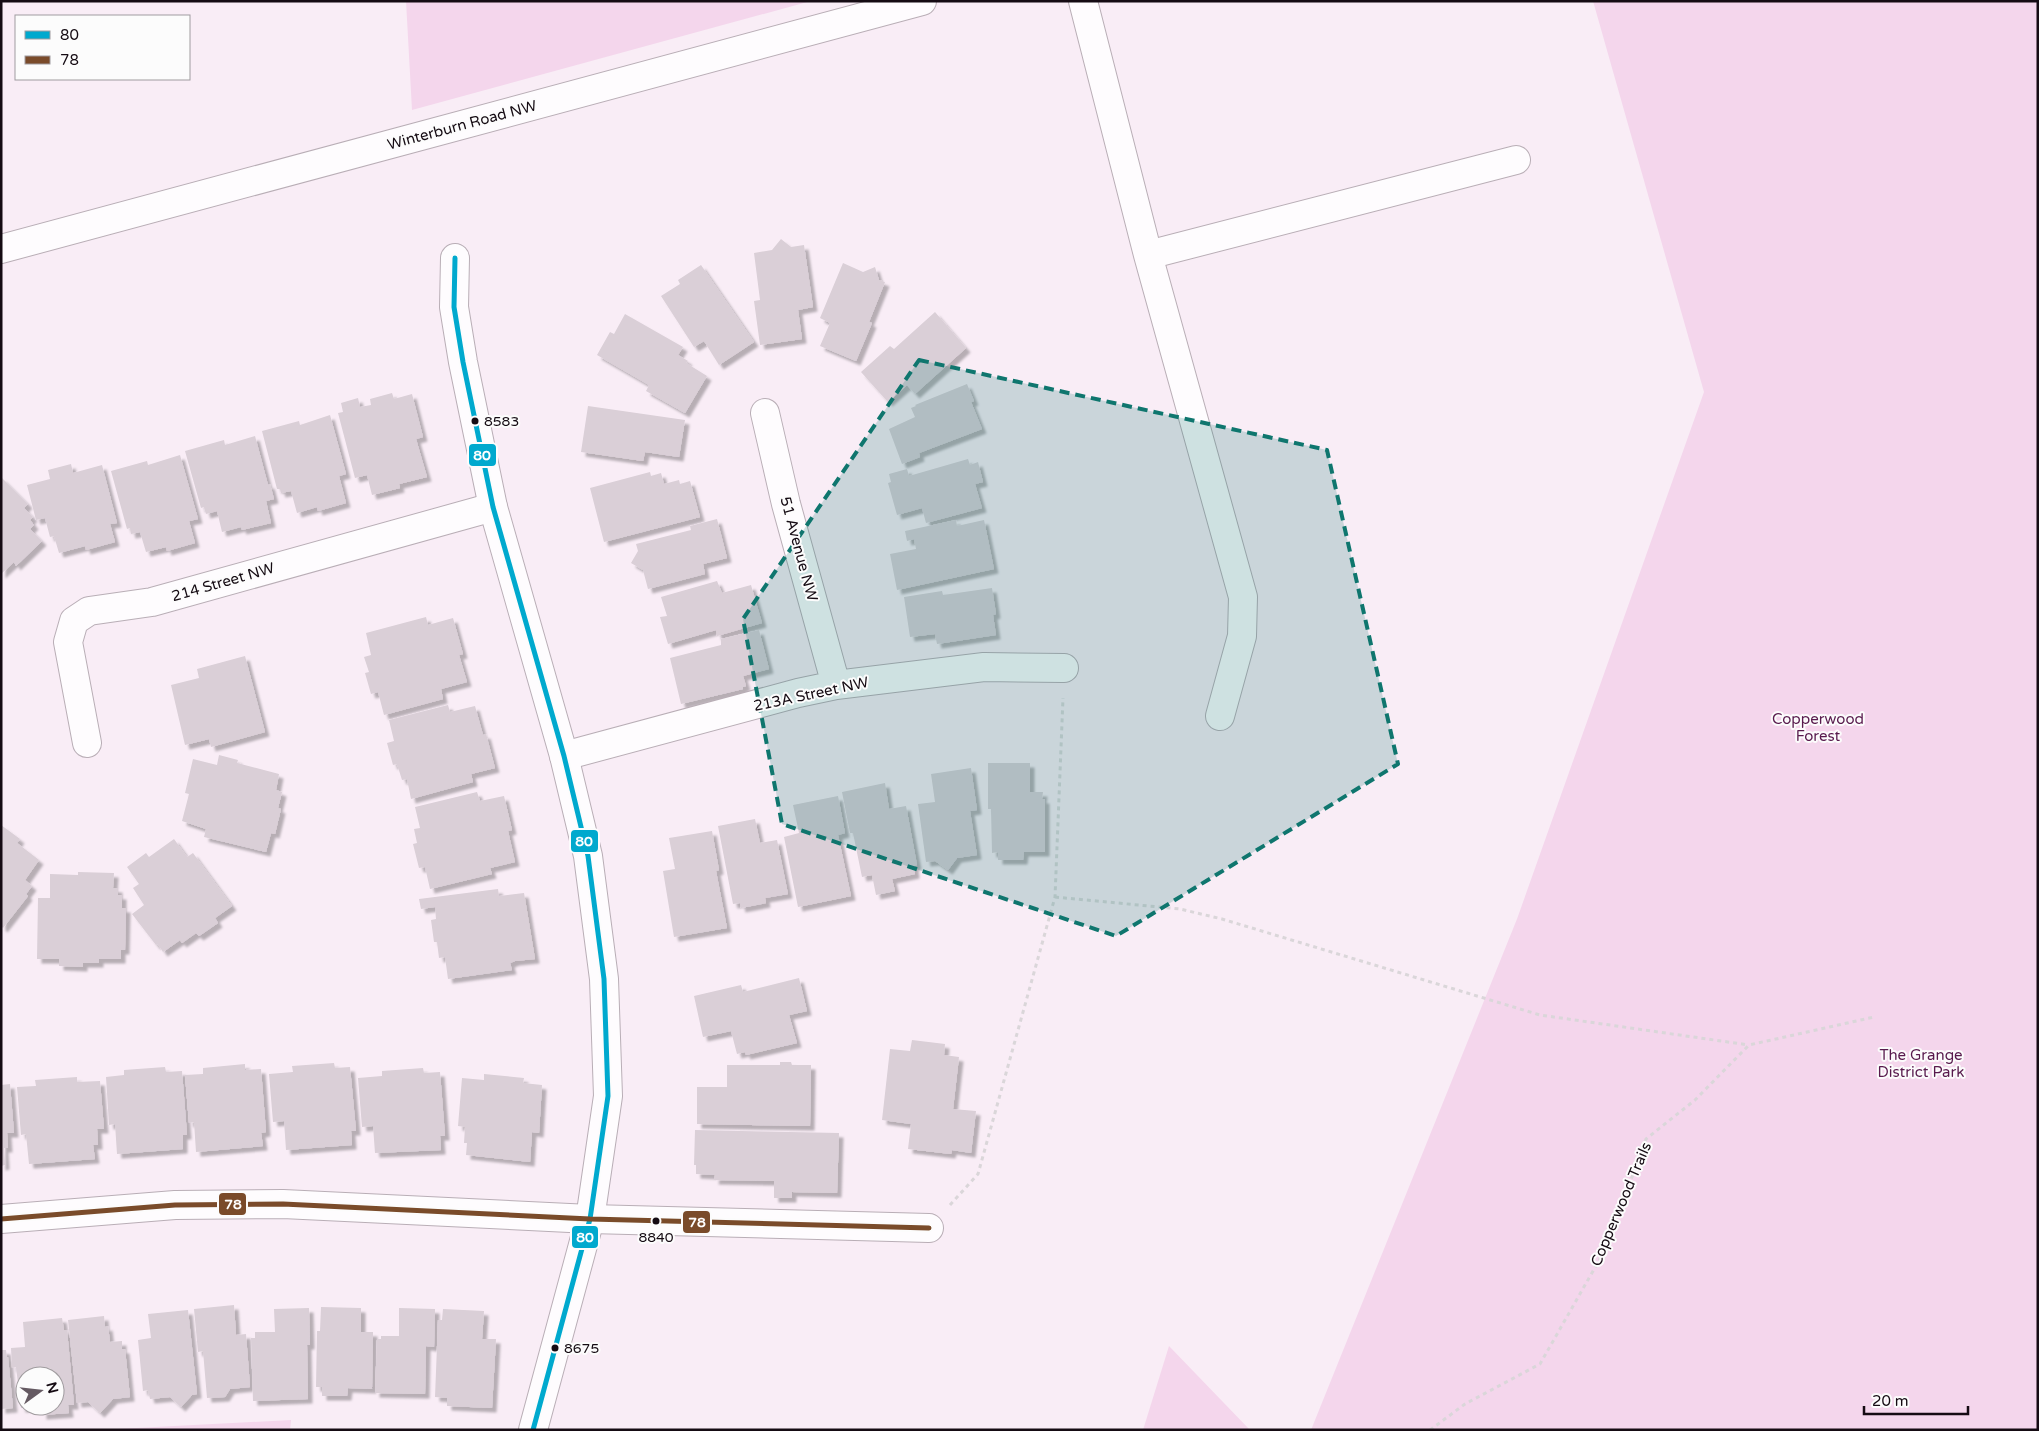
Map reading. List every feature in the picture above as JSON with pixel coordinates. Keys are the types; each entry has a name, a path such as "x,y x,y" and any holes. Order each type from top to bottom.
{"street":[{"name":"Winterburn Road NW","path":"1,248 922,1"},
{"path":"1083,1 1148,255 1243,597 1242,636 1220,716"},
{"path":"1148,255 1516,160"},
{"path":"455,258 454,307 463,362 493,507 564,756 588,856 604,979 608,1096 590,1218 533,1430"},
{"name":"51 Avenue NW","path":"765,413 786,504 836,685"},
{"name":"214 Street NW","path":"87,743 68,642 74,621 89,611 152,602 493,507"},
{"name":"213A Street NW","path":"564,756 798,693 836,685 984,667 1064,668"},
{"path":"1,1219 175,1205 283,1204 590,1218 929,1228"}],"path":[{"path":"929,1228 978,1174 1055,897 1064,668"},
{"path":"1055,897 1180,909 1222,919 1540,1015 1749,1045 1874,1017"},
{"name":"Copperwood Trails","path":"1430,1430 1465,1404 1540,1364 1605,1250 1646,1139 1696,1100 1749,1045"}],"highlighted area":[{"path":"919,360 1327,450 1398,764 1116,936 782,824 743,619"}],"green space":[{"path":"406,1 811,1 412,110"},
{"name":"Copperwood Forest","path":"1593,1 2038,1 2038,1430 1311,1430 1517,919 1704,392"},
{"path":"1169,1346 1250,1430 1143,1430"},
{"path":"291,1420 290,1430 98,1430"}],"building":[{"path":"781,239 791,247 804,245 813,307 798,310 802,339 760,345 754,301 760,300 754,253 772,250"},
{"path":"843,263 863,272 875,267 879,280 885,282 869,322 872,323 856,361 820,346 830,323 820,318"},
{"path":"701,265 754,342 719,365 704,341 694,347 661,296 680,284 678,280"},
{"path":"935,312 966,348 915,394 907,385 888,402 861,372 890,346 894,349"},
{"path":"625,314 683,347 678,355 688,361 686,363 707,376 685,413 646,391 649,385 597,355 610,332 614,334"},
{"path":"967,384 974,401 971,402 982,429 919,453 920,457 902,464 889,429 915,417 911,408 915,405"},
{"path":"392,393 394,399 412,394 423,437 416,439 427,477 399,484 400,488 372,495 367,475 355,478 338,413 343,412 341,403 358,398 360,407 371,405 370,399"},
{"path":"588,406 685,420 679,457 645,452 643,461 581,452"},
{"path":"330,415 346,474 339,476 346,503 318,511 317,507 297,513 291,491 281,493 280,489 277,489 262,431 299,421 300,425"},
{"path":"255,436 268,485 270,484 274,499 266,501 271,523 242,530 241,527 222,532 217,511 206,514 204,507 201,508 185,451 224,440 225,445"},
{"path":"180,455 198,519 189,521 195,543 167,551 166,547 146,552 140,532 131,534 130,528 127,529 111,471 147,461 148,465"},
{"path":"968,459 970,465 978,462 983,482 975,484 982,508 926,523 922,508 897,515 888,483 891,482 889,474 907,469 909,476"},
{"path":"71,464 73,473 102,465 117,523 110,524 115,542 86,550 85,546 59,553 54,536 50,537 45,518 36,520 27,485 50,479 48,470"},
{"path":"650,472 651,476 661,473 664,484 679,480 680,484 690,481 700,517 604,542 590,488"},
{"path":"1,477 28,504 24,508 33,517 30,520 34,525 30,529 42,541 16,566 14,562 1,574"},
{"path":"717,519 727,558 703,564 705,574 648,589 643,570 631,563 638,551 636,544 691,530 690,526"},
{"path":"956,520 957,526 984,520 994,569 897,590 890,554 916,549 914,539 907,541 905,531"},
{"path":"717,581 722,593 751,585 762,623 717,636 716,630 668,644 660,617 667,616 661,597"},
{"path":"992,588 996,614 993,615 996,635 937,644 935,634 910,637 904,597 942,591 943,595"},
{"path":"426,617 428,625 453,618 463,654 459,655 467,682 441,689 443,699 384,715 378,692 371,694 365,673 369,672 364,657 371,655 366,633"},
{"path":"759,630 769,669 743,676 746,686 743,689 681,704 670,658 721,645 721,639"},
{"path":"245,656 265,732 211,747 209,739 185,745 171,685 199,678 197,669"},
{"path":"448,705 450,712 475,706 483,735 486,734 495,768 471,774 473,782 411,799 407,779 402,780 397,764 393,765 387,743 394,741 389,720"},
{"path":"219,755 238,760 237,763 279,774 276,790 282,792 278,808 281,809 275,834 271,833 266,852 204,837 206,829 182,821 189,794 185,793 193,759 217,765"},
{"path":"988,763 1030,763 1030,792 1043,792 1042,799 1045,799 1045,852 1024,852 1023,860 998,860 998,852 992,853 991,809 988,809"},
{"path":"971,768 977,810 970,811 977,855 957,858 948,870 935,861 926,862 918,804 935,802 931,774"},
{"path":"885,783 889,809 906,806 917,865 914,866 915,874 892,879 895,891 876,895 872,875 862,877 853,833 850,833 842,792"},
{"path":"477,792 480,801 504,796 512,830 508,831 515,862 490,868 492,874 430,889 425,867 419,868 413,844 417,843 414,829 420,828 415,807"},
{"path":"838,796 845,833 838,835 851,896 798,907 784,837 799,833 793,805"},
{"path":"755,819 760,843 777,840 788,894 765,898 766,903 741,908 740,903 733,904 718,826"},
{"path":"1,825 20,839 17,843 39,860 25,880 32,886 26,894 28,896 3,928 1,926"},
{"path":"712,831 719,870 716,871 727,928 674,937 663,871 675,869 669,838"},
{"path":"174,839 187,857 193,853 232,906 215,918 218,923 199,936 196,933 182,943 180,940 163,952 132,914 144,905 133,888 139,884 127,867 146,853 149,857"},
{"path":"78,872 114,873 113,888 118,888 118,895 122,895 122,908 126,908 125,950 121,950 121,959 99,959 99,963 83,963 83,967 59,966 59,959 37,959 38,898 50,898 50,874 78,875"},
{"path":"498,889 499,896 524,893 535,959 510,963 512,970 448,979 445,957 439,958 437,942 434,942 431,920 436,919 435,907 421,909 419,899"},
{"path":"799,978 807,1011 789,1015 797,1043 746,1055 745,1052 737,1054 731,1031 703,1037 694,996 741,985 743,992"},
{"path":"912,1040 945,1044 944,1055 959,1057 953,1109 976,1111 971,1153 952,1150 951,1154 908,1149 911,1124 882,1120 890,1049 910,1051"},
{"path":"780,1062 791,1062 792,1065 811,1065 810,1126 697,1124 697,1087 727,1087 727,1065 780,1065"},
{"path":"334,1063 335,1068 350,1067 356,1131 351,1131 352,1145 286,1150 284,1121 273,1122 269,1074 293,1072 292,1066"},
{"path":"245,1064 245,1070 261,1069 266,1132 261,1133 263,1146 196,1152 194,1122 189,1123 185,1075 203,1074 203,1068"},
{"path":"165,1067 166,1072 182,1071 187,1135 183,1135 183,1149 117,1154 115,1124 109,1125 106,1077 124,1075 124,1070"},
{"path":"423,1068 424,1073 440,1072 445,1136 440,1136 441,1150 375,1153 373,1126 362,1127 358,1078 382,1076 382,1071"},
{"path":"484,1074 524,1078 523,1083 542,1085 539,1133 532,1132 530,1162 466,1155 467,1143 464,1143 465,1127 458,1126 462,1078 484,1080"},
{"path":"77,1077 77,1082 100,1081 104,1129 97,1129 98,1145 93,1145 95,1159 29,1164 26,1134 21,1135 17,1087 36,1086 35,1080"},
{"path":"10,1084 14,1133 7,1133 8,1148 4,1148 5,1165 1,1166 1,1085"},
{"path":"695,1130 839,1133 837,1193 792,1192 792,1198 774,1198 774,1181 714,1180 715,1175 696,1174 696,1165 694,1165"},
{"path":"234,1305 236,1335 246,1334 250,1387 230,1389 225,1397 207,1398 203,1351 198,1352 194,1309"},
{"path":"321,1307 361,1308 361,1332 373,1332 372,1389 348,1388 347,1396 322,1396 322,1387 316,1387 317,1331 320,1331"},
{"path":"309,1308 310,1345 307,1345 308,1399 253,1401 251,1338 255,1338 255,1332 275,1332 274,1309"},
{"path":"399,1308 435,1309 434,1347 426,1346 425,1394 375,1393 377,1339 381,1339 381,1336 399,1336"},
{"path":"443,1309 484,1311 482,1339 496,1339 492,1408 447,1406 447,1398 435,1397 438,1320 442,1320"},
{"path":"188,1310 197,1394 192,1395 181,1407 170,1397 150,1399 148,1390 143,1391 138,1340 151,1338 148,1314"},
{"path":"104,1316 105,1327 108,1326 110,1342 122,1341 122,1349 125,1349 130,1397 113,1399 100,1413 88,1402 77,1403 68,1320"},
{"path":"62,1318 64,1330 67,1330 74,1405 68,1405 69,1413 65,1413 65,1366 15,1366 12,1368 11,1348 25,1347 23,1322"},
{"path":"1,1350 6,1350 8,1357 13,1408 1,1409"}],"transit line":[{"name":"80","path":"455,258 454,307 463,362 493,507 564,756 588,856 604,979 608,1096 590,1219 533,1430"},
{"name":"78","path":"1,1219 175,1205 283,1204 590,1219 929,1228"}],"place":[{"name":"8583","path":"475,421"},
{"name":"8840","path":"656,1221"},
{"name":"8675","path":"555,1348"}],"park label":[{"name":"The Grange District Park","path":"1921,1064"}]}
